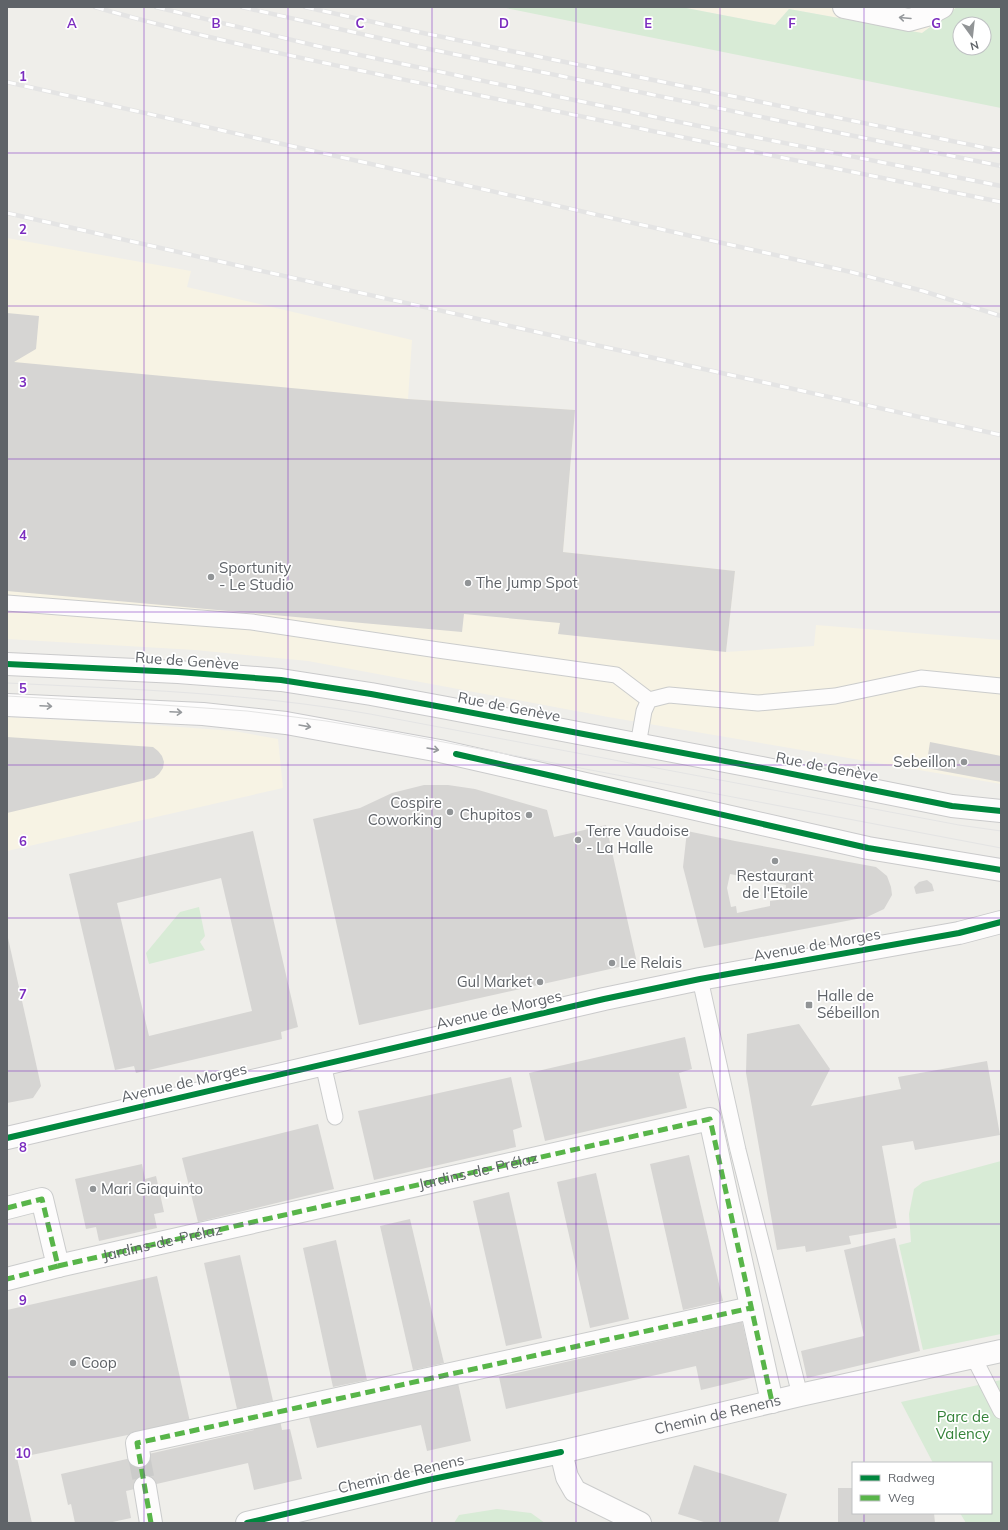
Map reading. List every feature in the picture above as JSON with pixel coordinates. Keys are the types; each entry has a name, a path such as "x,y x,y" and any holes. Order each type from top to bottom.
{"main road":[{"path":"844,7 909,20 927,15 942,7"},
{"name":"Rue de Genève","path":"7,664 178,672 281,680 370,694 952,806 1001,811"},
{"path":"7,704 203,714 286,723 446,752 868,848 1001,870"},
{"name":"Avenue de Morges","path":"7,1138 604,999 700,979 959,933 1001,922"},
{"name":"Jardins-de-Prélaz","path":"58,1266 710,1119 772,1402"},
{"path":"7,1208 42,1199 58,1266 7,1279"},
{"path":"139,1456 137,1443 751,1308"},
{"name":"Chemin de Renens","path":"247,1523 428,1480 561,1452 800,1395 1001,1351"},
{"path":"561,1452 567,1477 575,1491 640,1523"},
{"path":"145,1487 151,1523"}],"lane":[{"path":"7,603 252,622 616,675 649,700"},
{"path":"649,700 669,695 758,703 835,696 920,678 1001,686"},
{"path":"638,745 644,711 649,700"},
{"path":"700,979 738,1150 800,1395"},
{"path":"323,1064 335,1117"},
{"path":"973,1356 1001,1411"}],"shaded area":[{"path":"681,7 957,7 922,33 789,9 775,25"},
{"path":"7,238 191,271 187,287 412,340 408,399 575,410 563,552 735,571 726,652 814,646 816,625 1001,640 1001,784 608,717 308,661 195,650 7,639"},
{"path":"7,717 234,731 278,739 283,788 7,851"}],"green space":[{"path":"501,7 681,7 775,25 789,9 922,33 957,7 1001,7 1001,108"},
{"path":"199,907 205,936 200,942 205,950 149,964 146,953 180,912"},
{"path":"1001,1161 1001,1334 923,1350 899,1245 911,1242 909,1214 914,1189 923,1182"},
{"name":"Parc de Valency","path":"1001,1380 1001,1523 966,1523 961,1514 992,1514 992,1462 932,1462 901,1402"},
{"path":"497,1509 531,1513 545,1523 454,1523 459,1515"}],"building":[{"path":"7,313 39,316 36,349 14,362 408,399 575,410 563,552 735,571 726,652 558,634 560,623 464,614 462,632 7,591"},
{"path":"7,737 153,747 162,756 164,762 163,768 154,778 7,813"},
{"name":"Sebeillon","path":"930,742 1001,756 1001,782 926,768"},
{"path":"424,785 448,785 475,789 547,810 554,837 606,825 637,963 359,1025 313,819 360,808 392,793"},
{"path":"253,831 298,1027 281,1032 282,1039 136,1073 134,1066 115,1070 69,874","holes":["221,878 252,1011 149,1036 117,903"]},
{"path":"687,831 876,867 887,876 892,895 884,909 867,917 704,948 683,867","holes":["730,874 786,885 785,899 770,901 770,906 737,913 736,906 731,907 727,888"]},
{"path":"927,880 932,884 934,891 916,894 914,887 919,882"},
{"path":"8,938 41,1086 33,1098 7,1103"},
{"path":"799,1024 830,1069 811,1106 901,1089 898,1077 987,1061 1000,1135 915,1150 913,1141 882,1146 897,1228 849,1236 851,1244 806,1252 805,1246 777,1250 746,1073 747,1034"},
{"path":"685,1037 692,1069 679,1073 687,1108 545,1141 529,1073"},
{"path":"511,1077 522,1127 513,1130 516,1147 374,1180 358,1111"},
{"path":"318,1124 334,1189 198,1222 182,1158"},
{"path":"689,1155 723,1301 683,1310 650,1164"},
{"path":"142,1164 145,1179 156,1176 164,1212 154,1214 157,1228 99,1241 96,1227 86,1229 75,1179"},
{"path":"596,1173 629,1319 590,1328 557,1182"},
{"path":"509,1192 542,1338 506,1346 473,1201"},
{"path":"410,1219 444,1363 413,1370 380,1226"},
{"path":"895,1238 920,1351 807,1378 801,1351 864,1336 844,1250"},
{"path":"336,1240 367,1380 333,1387 303,1248"},
{"path":"240,1255 273,1401 237,1409 204,1263"},
{"name":"Coop","path":"157,1276 190,1422 17,1458 32,1523 7,1523 7,1310"},
{"path":"742,1322 755,1377 701,1390 696,1366 506,1409 499,1377"},
{"path":"458,1383 471,1441 427,1451 421,1425 317,1448 309,1417"},
{"path":"280,1420 282,1430 290,1429 302,1479 254,1490 248,1463 126,1491 131,1518 108,1523 75,1523 71,1504 68,1505 61,1474 254,1430 253,1426"},
{"path":"694,1465 787,1494 778,1523 707,1523 678,1514"},
{"path":"838,1488 852,1488 852,1514 934,1514 935,1523 838,1523"}],"tunnel":[{"path":"139,1456 145,1487"}],"tram line":[{"path":"7,683 189,693 280,701 325,707 370,714 959,825 1001,831"},
{"path":"7,696 247,711 326,721 1001,848"}],"railway":[{"path":"95,7 141,20 324,63 1001,202"},
{"path":"156,7 317,46 679,122 1001,186"},
{"path":"242,7 419,47 1001,166"},
{"path":"305,7 423,33 1001,151"},
{"path":"7,82 851,272 923,291 1001,316"},
{"path":"7,213 1001,435"}],"marked path":[{"path":"58,1266 710,1119 772,1402"},
{"path":"7,1208 42,1199 58,1266 7,1279"},
{"path":"151,1523 137,1443 751,1308"}],"cycle path":[{"path":"7,664 178,672 281,680 447,708 952,806 1001,811"},
{"path":"456,754 868,848 1001,870"},
{"path":"7,1138 604,999 700,979 959,933 1001,922"},
{"path":"247,1523 428,1480 561,1452"}],"place":[{"name":"Sportunity - Le Studio","path":"211,577"},
{"name":"The Jump Spot","path":"468,583"},
{"name":"Sebeillon","path":"964,762"},
{"name":"Cospire Coworking","path":"450,812"},
{"name":"Chupitos","path":"529,815"},
{"name":"Terre Vaudoise - La Halle","path":"578,840"},
{"name":"Restaurant de l'Etoile","path":"775,861"},
{"name":"Le Relais","path":"612,963"},
{"name":"Gul Market","path":"540,982"},
{"name":"Halle de Sébeillon","path":"809,1005"},
{"name":"Mari Giaquinto","path":"93,1189"},
{"name":"Coop","path":"73,1363"}]}
